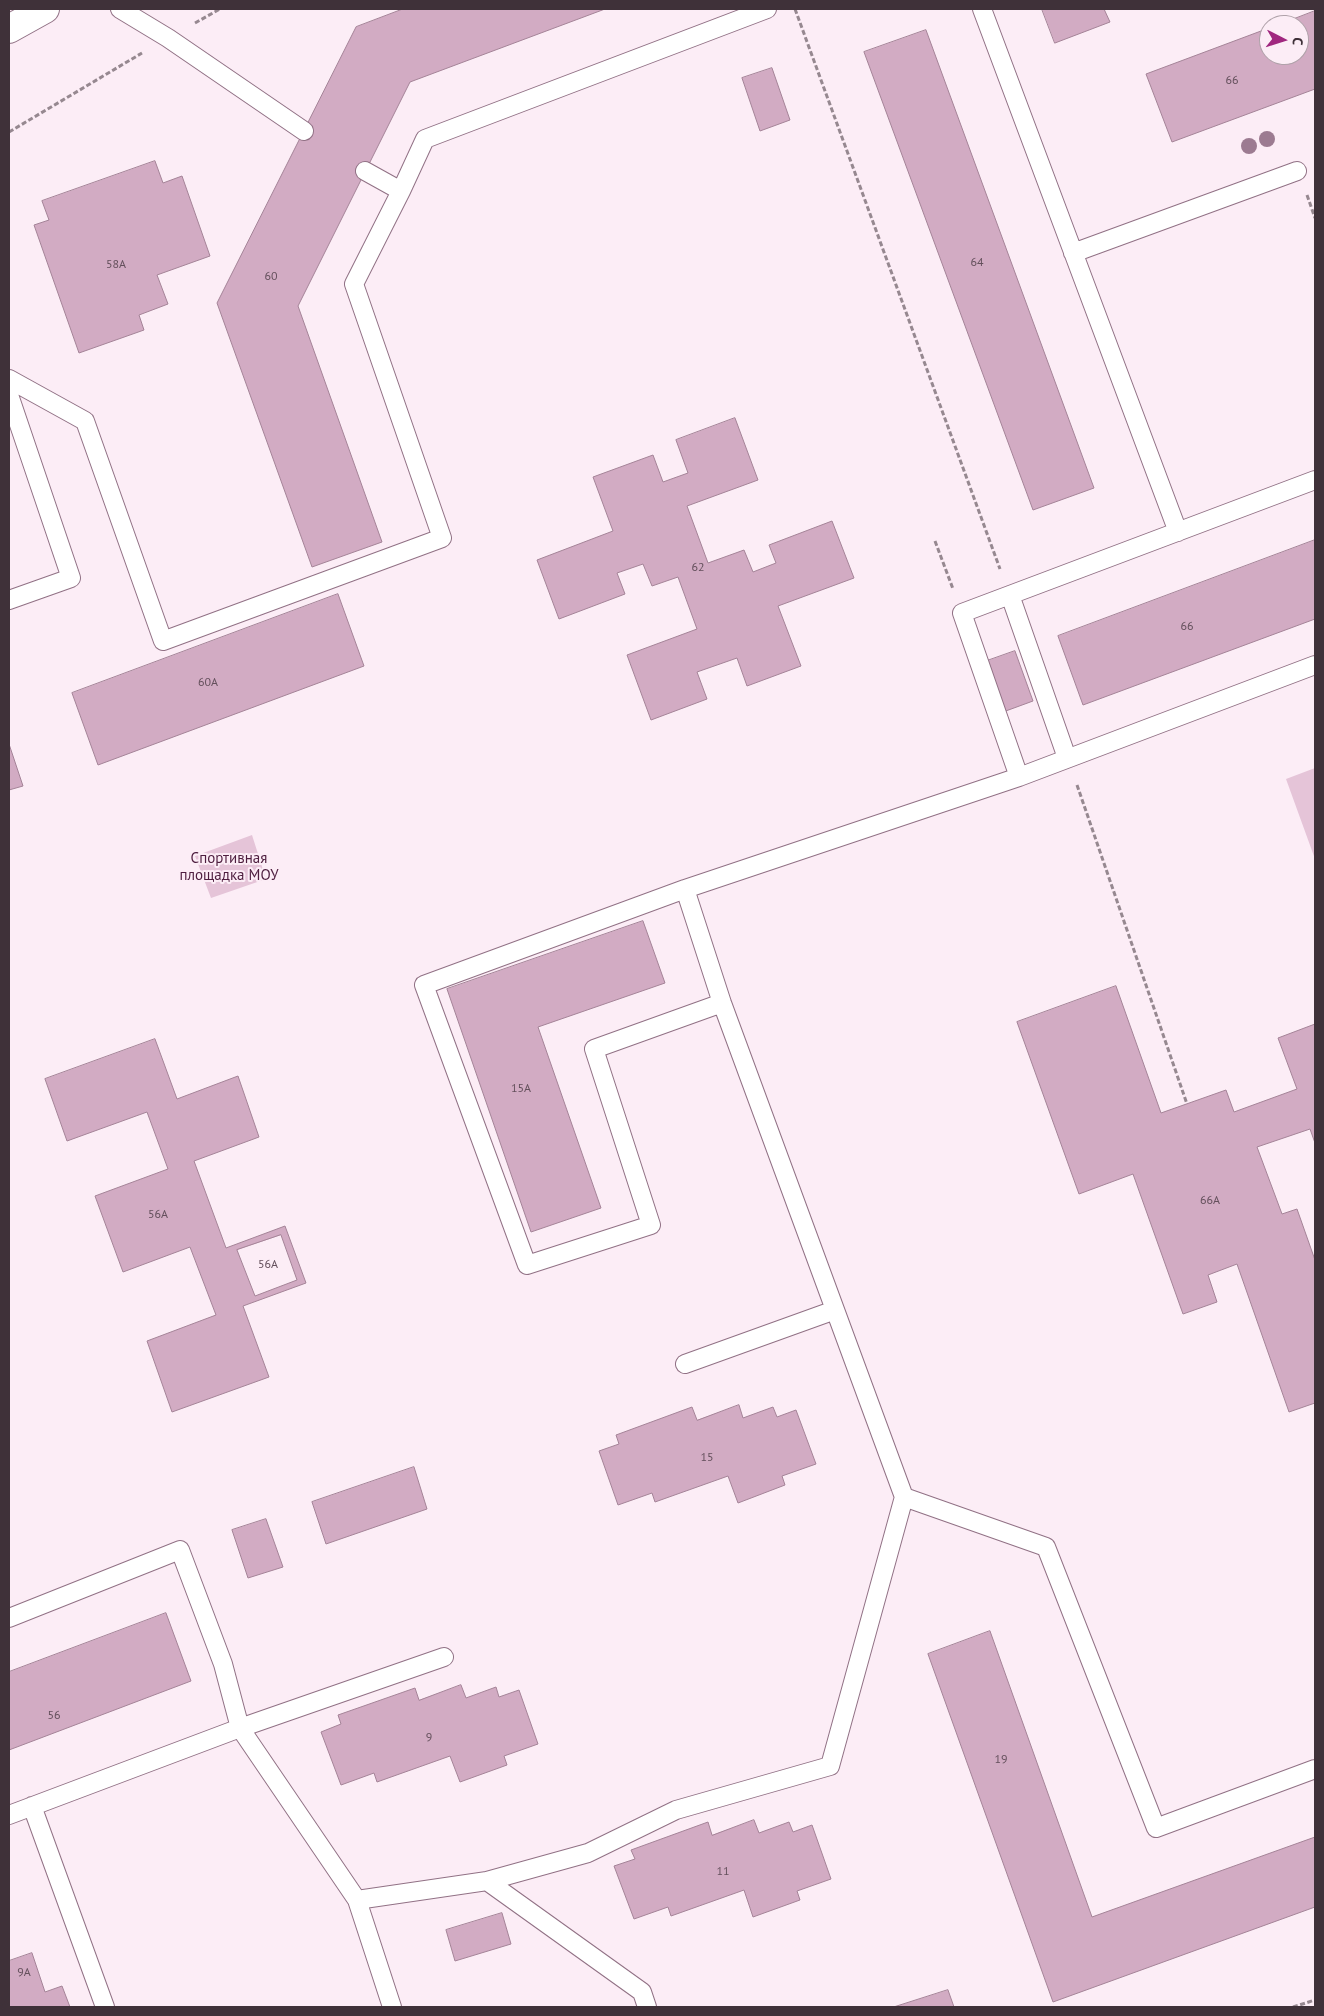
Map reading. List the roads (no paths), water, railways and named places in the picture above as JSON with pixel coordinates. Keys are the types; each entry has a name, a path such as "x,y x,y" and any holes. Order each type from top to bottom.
{"main road":[{"path":"9,29 45,9"}],"lane":[{"path":"120,9 168,38 304,131"},
{"path":"9,379 85,422 163,640 442,538 354,284 426,139 767,9"},
{"path":"982,9 1178,532"},
{"path":"365,171 400,192"},
{"path":"1073,253 1298,171"},
{"path":"9,395 71,578 9,600"},
{"path":"1019,777 962,613 1315,480"},
{"path":"1010,595 1067,758"},
{"path":"722,1003 594,1049 651,1225 526,1265 424,985 686,889 1019,777 1315,665"},
{"path":"357,1900 487,1881 588,1853 676,1810 830,1766 904,1497 722,1003 686,889"},
{"path":"685,1364 835,1310"},
{"path":"904,1497 1046,1547 1156,1828 1315,1769"},
{"path":"9,1618 180,1550 223,1664 240,1728 357,1900 392,2007"},
{"path":"9,1815 240,1728 444,1657"},
{"path":"32,1806 104,2007"},
{"path":"487,1881 642,1992 648,2007"}],"park label":[{"name":"Спортивная площадка МОУ","path":"229,868"}]}
